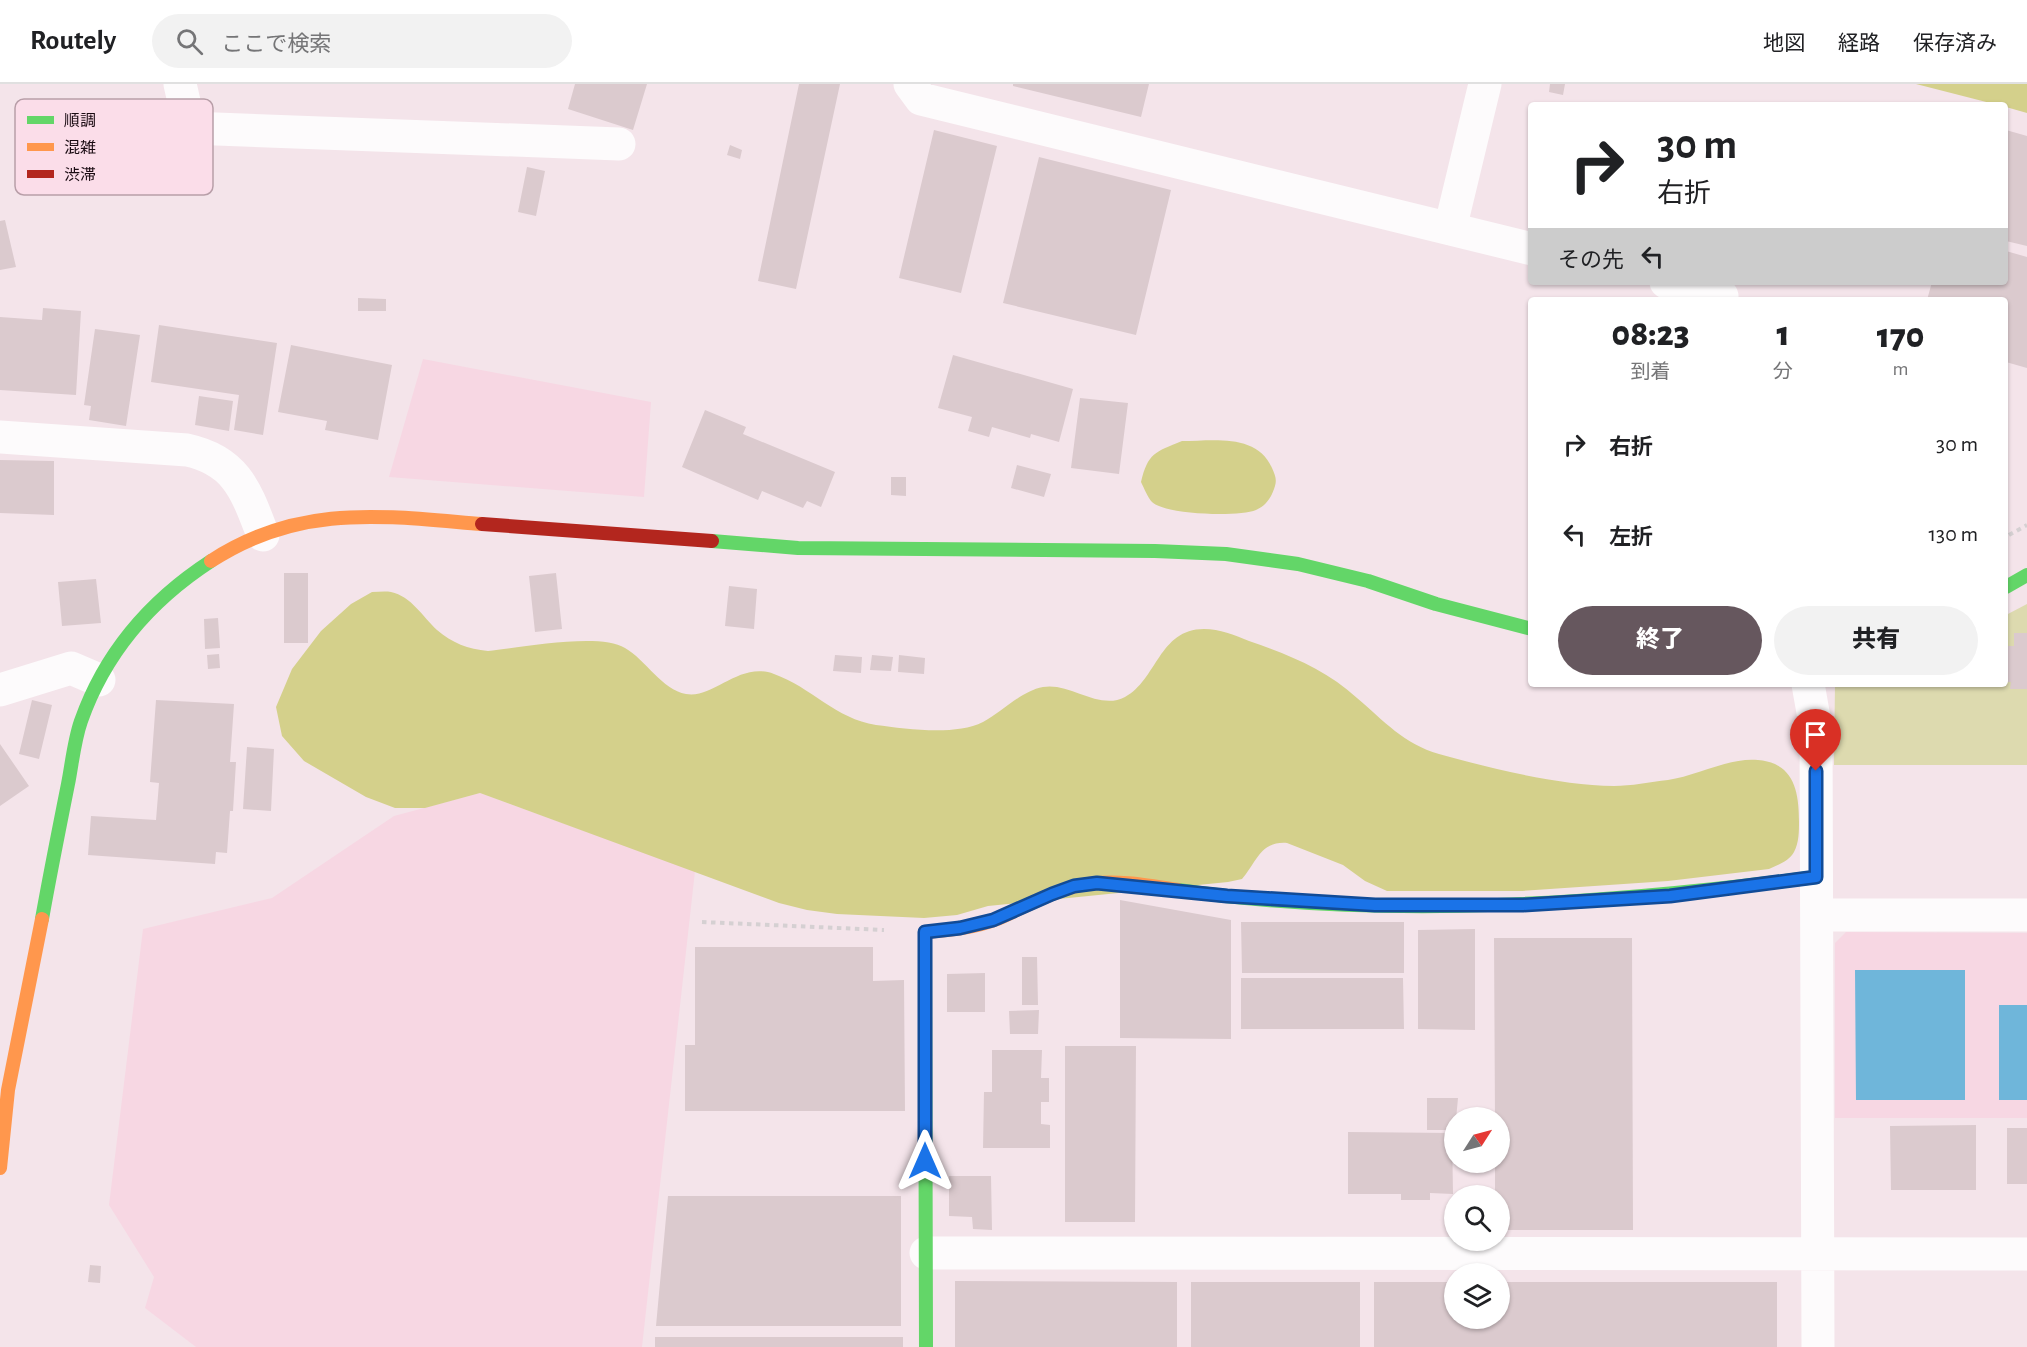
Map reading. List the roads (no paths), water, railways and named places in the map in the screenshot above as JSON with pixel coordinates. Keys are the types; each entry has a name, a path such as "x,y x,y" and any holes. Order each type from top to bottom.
{"street":[{"path":"180,84 183,99"},
{"path":"910,84 921,99 968,97 1450,229 1528,248"},
{"path":"1450,229 1485,84"},
{"path":"213,129 619,144"},
{"path":"1678,285 1722,297"},
{"path":"0,437 187,450 207,455 224,465 238,479 263,535"},
{"path":"0,1168 8,1090 80,724 99,680 132,629 169,589 214,558 263,535 315,520 369,515 798,548 1155,550 1226,554 1298,564 1368,581 1436,604 1528,628"},
{"path":"2008,586 2027,575"},
{"path":"0,690 71,668 99,680"},
{"path":"1809,687 1816,729 1818,1347"},
{"path":"926,1347 925,932 960,928 993,920 1074,886 1097,883 1227,896 1375,905 1523,905 1670,896 1816,877"},
{"path":"1817,915 2027,915"},
{"path":"926,1253 2027,1254"}],"water":[{"path":"1855,970 1965,970 1965,1100 1856,1100"},
{"path":"1999,1005 2027,1005 2027,1100 1999,1100"}]}
